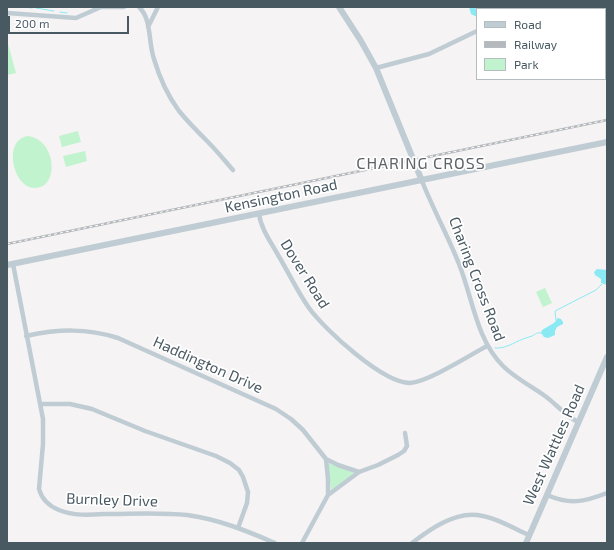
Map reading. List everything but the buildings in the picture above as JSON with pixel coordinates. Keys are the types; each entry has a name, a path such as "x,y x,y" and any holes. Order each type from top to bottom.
{"street":[{"path":"7,13 76,18 101,7 124,7"},
{"path":"139,7 145,13 154,59 173,101 189,123 216,150 233,170"},
{"path":"148,27 158,7"},
{"name":"Charing Cross Road","path":"339,7 361,40 376,68 422,181 455,253 487,346 509,372 546,397 578,422"},
{"path":"376,68 429,54 476,31"},
{"name":"Kensington Road","path":"10,264 607,142"},
{"name":"Dover Road","path":"259,214 260,222 270,241 302,298 315,315 325,326 364,360 389,376 406,382 419,381 487,346"},
{"name":"Burnley Drive","path":"10,264 41,404 43,439 39,489 43,499 52,507 68,513 186,515 215,521 238,528 275,543"},
{"name":"Haddington Drive","path":"26,336 54,331 75,330 93,332 118,338 253,398 285,414 307,434 326,459 359,472"},
{"name":"West Wattles Road","path":"526,543 607,356"},
{"path":"41,404 70,404 92,409 145,431 216,456 230,463 239,470 244,477 248,492 247,503 238,528"},
{"path":"302,543 328,495 359,472 378,465 402,453 407,446 405,433"},
{"path":"326,459 328,495"},
{"path":"547,495 556,499 574,502 607,493"},
{"path":"412,543 443,524 468,515 478,515 488,518 529,534"}],"green space":[{"path":"7,40 16,73 7,75"},
{"path":"78,131 81,142 62,147 59,136"},
{"path":"27,136 34,137 40,141 45,146 51,159 52,166 49,179 43,186 40,187 31,188 24,184 14,167 14,148 19,140"},
{"path":"85,151 87,161 66,167 63,156"},
{"path":"545,288 552,303 543,307 536,292"},
{"path":"328,463 353,472 353,474 331,490"}],"water":[{"path":"469,7 493,7 476,8 476,16 471,14"},
{"path":"535,7 536,8 505,8"},
{"path":"597,269 607,270 607,285 601,283 601,279 595,275 594,272"},
{"path":"558,318 561,319 563,324 557,327 555,335 548,338 544,337 541,333 542,330 554,323"}],"waterway":[{"path":"24,7 32,8"},
{"path":"36,8 54,11"},
{"path":"60,12 67,13"},
{"path":"556,320 555,311 596,290 602,284"},
{"path":"495,348 506,347 537,333 541,333"}],"railway":[{"path":"7,244 607,120"}],"district":[{"name":"CHARING CROSS","path":"421,164"}]}
